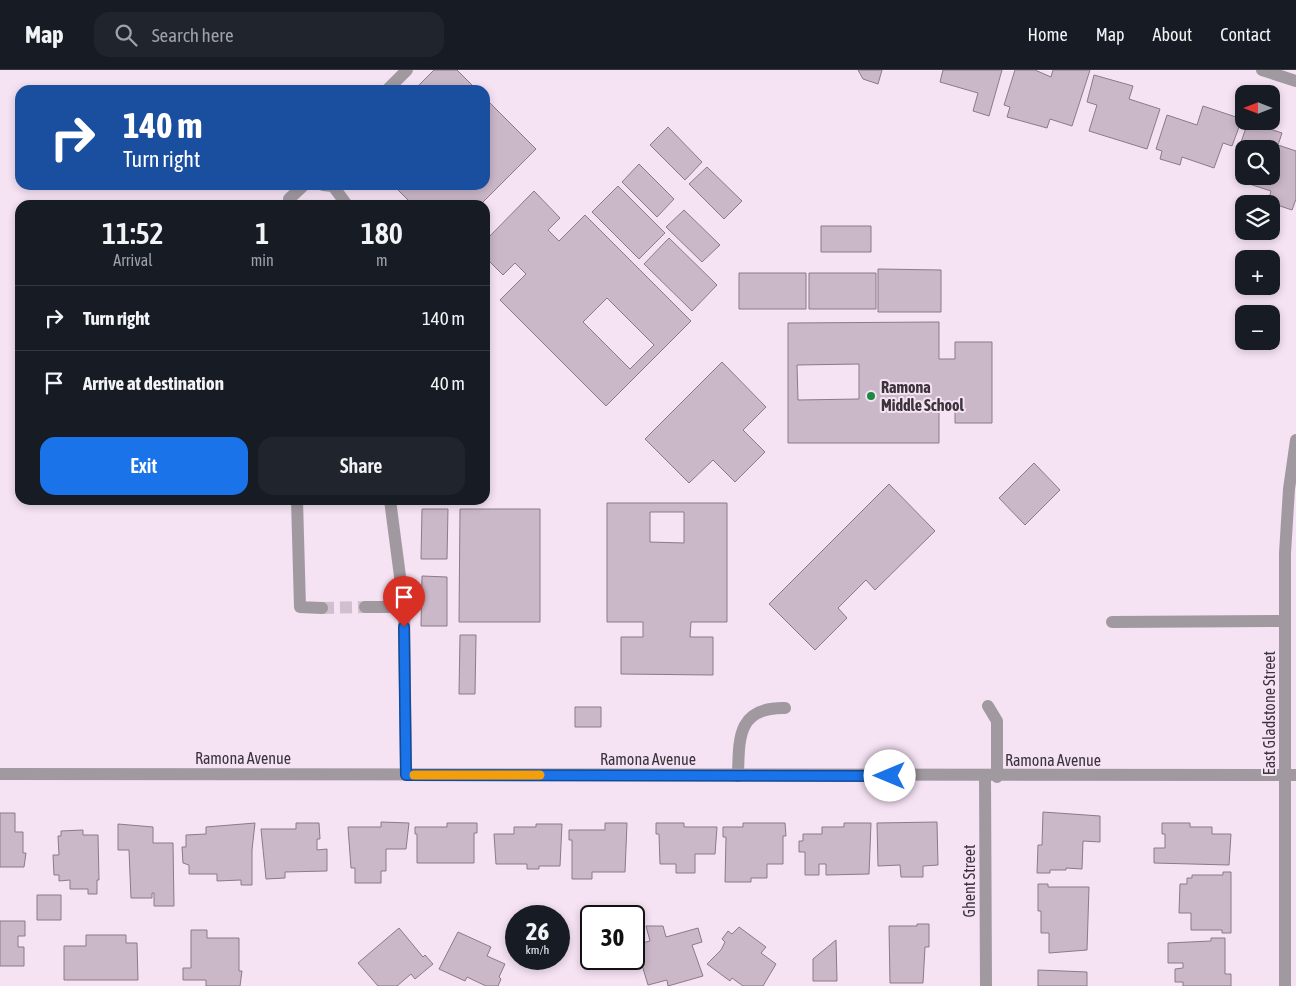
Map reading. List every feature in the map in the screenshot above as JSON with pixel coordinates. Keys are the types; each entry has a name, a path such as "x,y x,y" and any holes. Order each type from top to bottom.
{"street":[{"path":"392,85 407,70"},
{"path":"1262,70 1296,81"},
{"path":"289,200 299,190"},
{"name":"East Gladstone Street","path":"1285,986 1290,775 1285,621 1285,553 1296,440"},
{"path":"297,505 300,607 322,608"},
{"path":"391,505 404,607 406,775"},
{"path":"365,607 404,607"},
{"path":"1112,622 1285,621"},
{"name":"Ghent Street","path":"986,986 991,776 997,720 988,706"},
{"path":"738,776 739,736 752,715 771,708 785,708"},
{"name":"Ramona Avenue","path":"0,774 1290,775"}],"building":[{"path":"434,70 457,70 472,85 419,85"},
{"path":"858,70 882,70 878,84 863,79"},
{"path":"943,70 1002,70 989,116 973,111 978,93 940,82"},
{"path":"1015,70 1035,70 1051,77 1053,70 1090,70 1072,126 1050,119 1047,128 1007,117 1010,107 1004,105"},
{"path":"1094,75 1133,86 1129,99 1160,109 1147,149 1089,131 1097,105 1087,102"},
{"path":"490,103 536,149 485,200 408,200 398,190 490,190"},
{"path":"1203,106 1235,117 1235,130 1238,130 1232,146 1223,143 1214,168 1182,157 1180,165 1160,159 1162,151 1156,149 1167,115 1197,125"},
{"path":"668,127 702,162 685,180 650,145"},
{"path":"1245,130 1273,130 1282,133 1280,140 1242,140"},
{"path":"1280,146 1296,151 1296,199 1292,210 1280,206 1280,195 1270,195 1271,191 1252,185 1280,185"},
{"path":"639,164 674,199 657,217 622,182"},
{"path":"707,167 742,201 724,219 689,184"},
{"path":"618,186 665,233 639,259 592,212"},
{"path":"534,191 560,218 548,230 559,241 585,215 691,321 606,406 500,300 526,274 515,263 503,275 490,262 490,236","holes":["607,298 654,345 630,369 583,322"]},
{"path":"684,210 720,245 702,262 666,227"},
{"path":"821,226 871,226 871,252 821,252"},
{"path":"669,238 717,285 692,311 644,264"},
{"path":"878,269 941,270 941,312 878,312"},
{"path":"739,273 806,273 806,309 739,309"},
{"path":"809,273 876,273 876,309 809,309"},
{"path":"939,322 939,359 955,359 955,342 992,342 992,423 955,423 955,406 939,406 939,443 788,443 788,323","holes":["859,364 859,399 798,400 797,365"]},
{"path":"722,362 766,407 743,430 765,452 735,482 713,460 689,483 645,439"},
{"path":"1034,463 1060,490 1025,525 999,498"},
{"path":"889,484 935,531 875,590 866,580 838,608 847,618 815,650 769,604"},
{"path":"607,503 727,503 727,622 691,622 690,637 713,637 713,675 621,674 621,637 643,637 643,622 607,622","holes":["650,512 684,512 684,543 650,542"]},
{"path":"422,509 448,509 447,559 421,559"},
{"path":"460,509 540,509 540,622 459,622"},
{"path":"422,576 447,577 447,626 421,626"},
{"path":"460,635 476,635 475,694 459,694"},
{"path":"575,707 601,707 601,727 575,727"},
{"path":"1043,812 1100,816 1100,842 1083,841 1082,869 1066,868 1066,870 1050,870 1050,873 1037,873 1038,845 1042,845"},
{"path":"0,813 15,813 15,832 23,832 23,853 26,853 24,867 0,867"},
{"path":"381,822 409,823 406,849 386,849 386,871 381,871 381,883 355,883 355,868 351,868 348,827 381,827"},
{"path":"937,822 938,865 923,866 923,877 901,877 900,865 878,866 877,823"},
{"path":"255,823 252,850 252,885 241,885 241,880 217,881 217,874 189,874 189,865 183,863 182,847 186,847 186,835 206,834 206,827"},
{"path":"296,823 319,823 320,839 317,839 317,850 327,849 327,871 285,872 285,878 266,879 261,829 296,829"},
{"path":"447,823 477,823 477,833 474,833 474,863 417,863 417,834 415,834 415,827 447,827"},
{"path":"605,823 627,823 625,872 592,872 592,879 572,879 572,840 569,840 569,830 605,830"},
{"path":"656,823 684,823 684,827 717,827 715,854 695,854 695,873 676,873 676,864 660,864 659,834 656,834"},
{"path":"743,823 785,823 786,836 783,836 783,864 767,864 767,878 751,878 751,882 725,882 726,837 723,837 723,827 743,827"},
{"path":"844,823 871,823 869,874 826,875 826,864 819,864 819,875 805,875 805,852 799,852 799,841 803,841 803,834 822,834 822,827 844,827"},
{"path":"1162,823 1190,823 1190,827 1212,827 1212,834 1231,834 1229,865 1154,863 1154,848 1165,848 1165,834 1162,834"},
{"path":"118,824 153,827 153,843 173,843 174,906 154,906 154,893 152,893 152,898 131,898 129,850 118,850"},
{"path":"536,824 562,824 560,866 539,866 539,869 527,869 527,864 496,864 494,834 514,834 514,827 536,827"},
{"path":"83,830 83,835 98,835 99,880 97,880 97,894 88,894 88,889 70,889 70,880 59,881 59,875 54,875 53,855 59,855 58,836 61,836 61,831"},
{"path":"1223,872 1231,872 1231,933 1222,933 1222,930 1191,930 1191,913 1179,913 1180,884 1187,884 1187,878 1192,878 1192,875 1223,875"},
{"path":"1038,884 1048,884 1048,887 1089,887 1087,950 1049,953 1049,933 1041,933 1041,911 1038,911"},
{"path":"37,895 61,895 61,920 37,920"},
{"path":"0,921 25,921 25,936 18,936 18,947 24,947 24,966 0,966"},
{"path":"917,924 929,924 929,947 925,947 923,983 890,983 889,926 917,926"},
{"path":"646,926 663,926 666,937 698,928 702,942 692,945 703,976 668,986 667,980 648,985 644,970 645,942 650,941"},
{"path":"739,927 766,947 761,953 776,964 763,986 743,986 732,978 730,981 707,964 721,950 725,942 722,939 728,931 732,934"},
{"path":"399,928 423,957 425,955 433,964 415,979 411,974 397,986 378,986 358,963"},
{"path":"191,930 207,930 207,938 239,938 239,971 242,971 240,986 206,986 206,980 183,980 183,968 191,968"},
{"path":"458,932 491,947 487,956 505,964 499,977 501,979 498,986 486,986 467,977 465,981 439,969"},
{"path":"86,935 126,935 126,943 137,943 138,980 64,980 64,946 86,946"},
{"path":"1211,938 1225,938 1225,974 1231,974 1231,986 1183,986 1183,982 1175,982 1175,969 1183,968 1183,963 1168,963 1168,943 1211,941"},
{"path":"836,940 837,981 813,981 813,959"},
{"path":"1038,970 1087,972 1087,986 1038,986"}],"tunnel":[{"path":"322,608 365,607"}],"slow traffic":[{"path":"414,775 540,775"}],"place":[{"name":"Ramona Middle School","path":"871,396"}],"route":[{"path":"404,627 406,775 890,776"}]}
